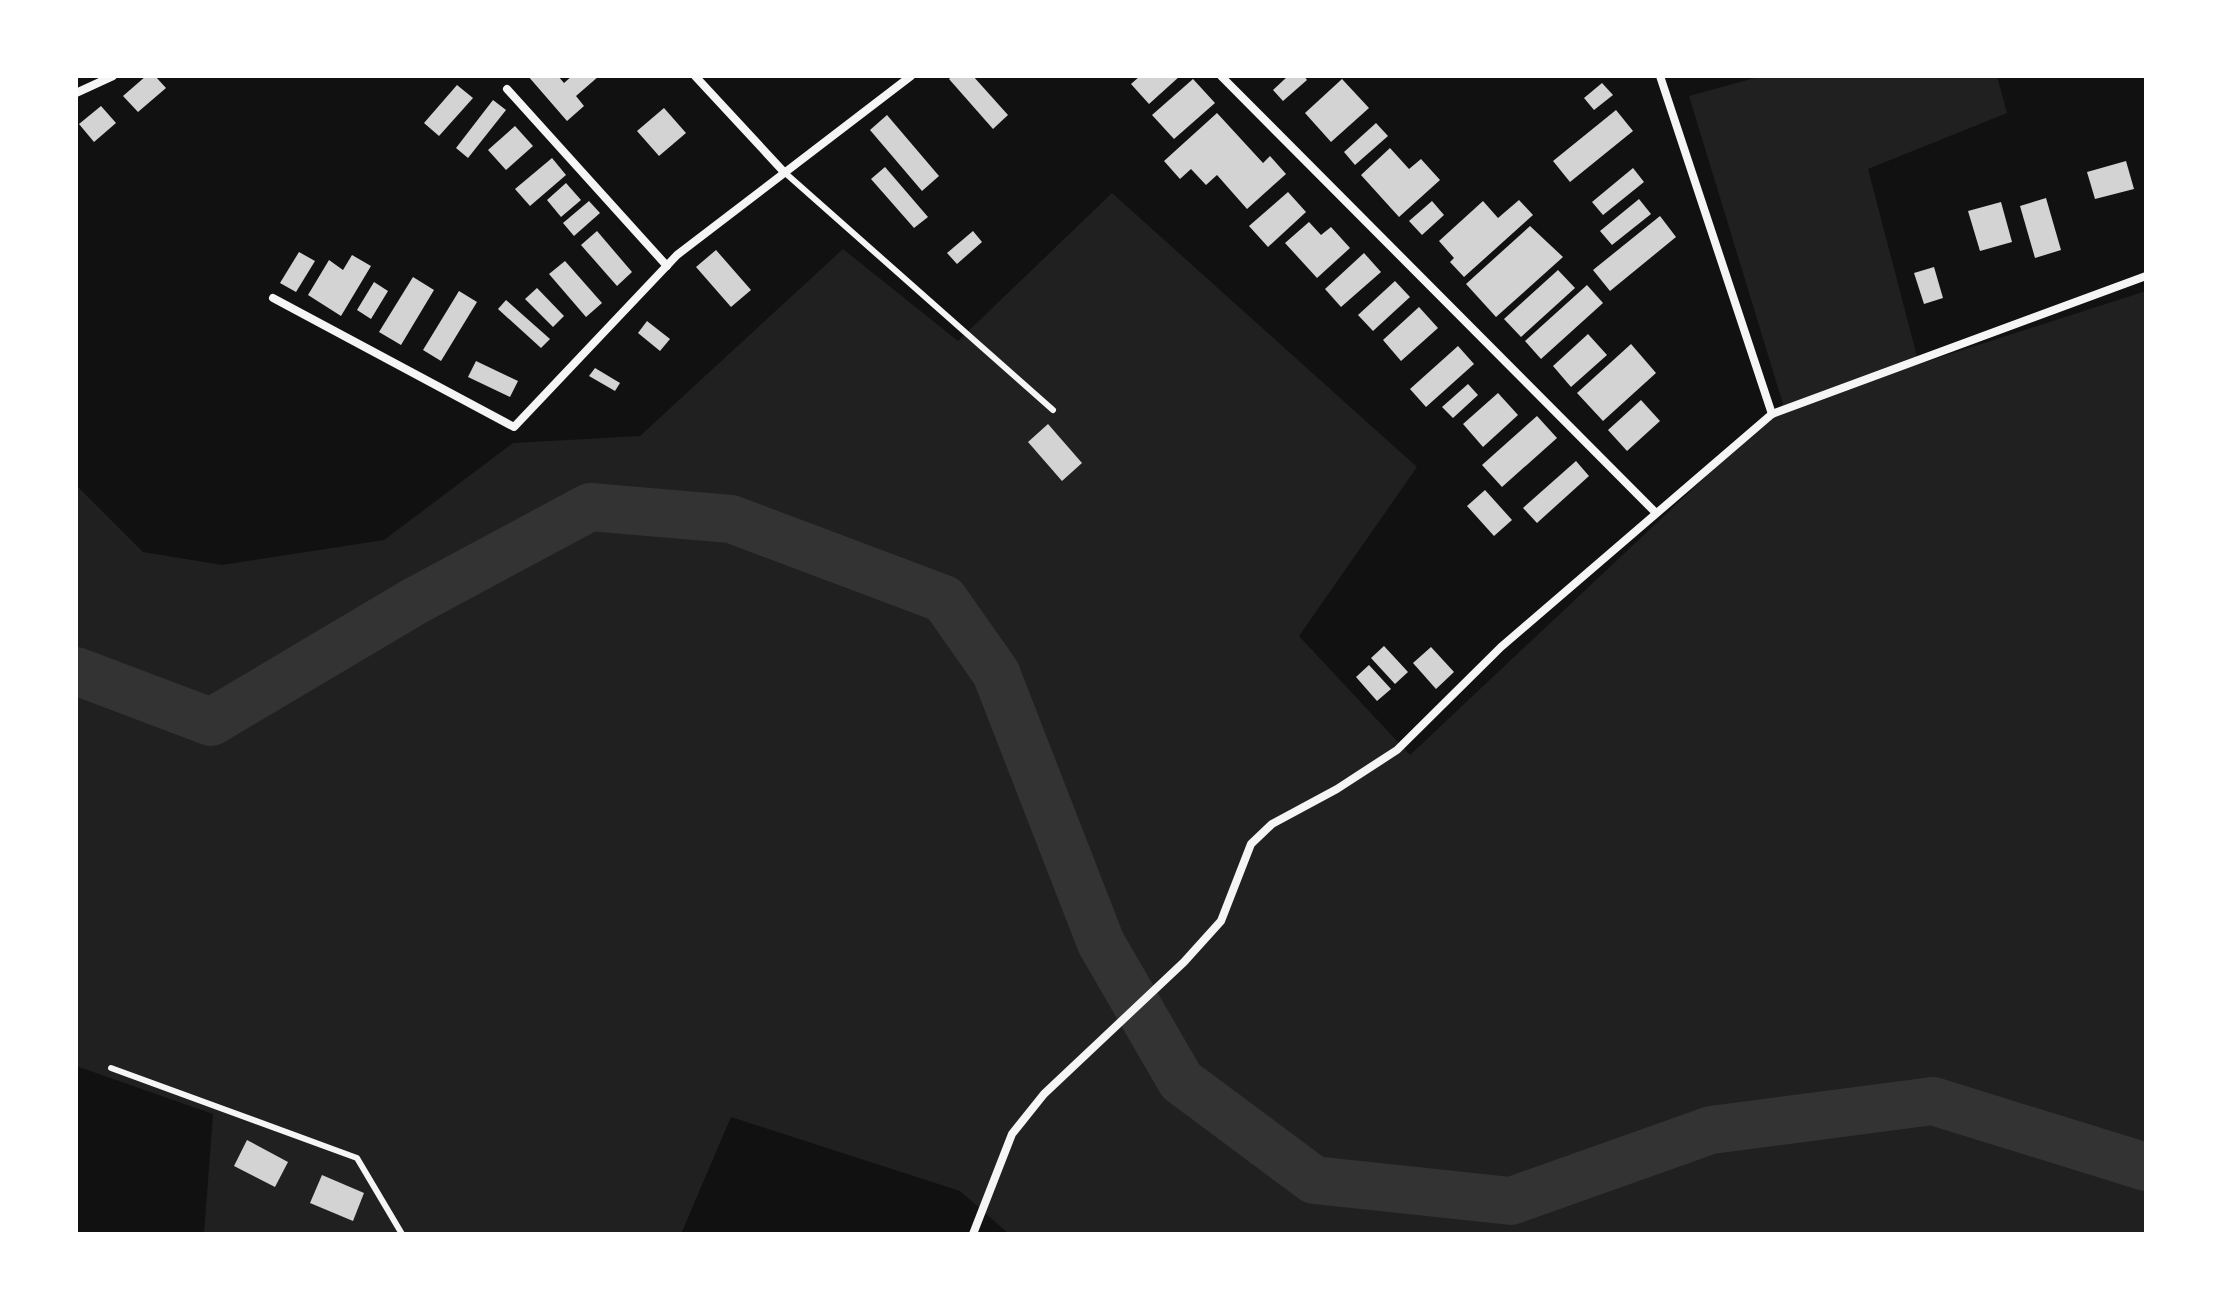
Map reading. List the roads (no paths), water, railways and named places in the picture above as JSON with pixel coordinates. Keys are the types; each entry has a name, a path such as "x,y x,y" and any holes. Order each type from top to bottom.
{"street":[{"path":"76,93 113,76"},
{"path":"695,76 783,171"},
{"path":"273,298 514,427 667,266 783,171 911,76"},
{"path":"1221,76 1656,513"},
{"path":"1660,76 1772,414"},
{"path":"507,89 667,266"},
{"path":"973,1234 1012,1134 1044,1094 1184,962 1221,921 1251,844 1272,824 1337,789 1397,750 1501,647 1772,414 2146,276"}],"lane":[{"path":"783,171 1053,410"},
{"path":"111,1068 357,1158 402,1234"}],"waterway":[{"path":"76,671 211,722 415,601 590,507 731,519 944,599 996,673 1101,943 1181,1081 1314,1180 1511,1201 1711,1130 1933,1101 2146,1167"}]}
